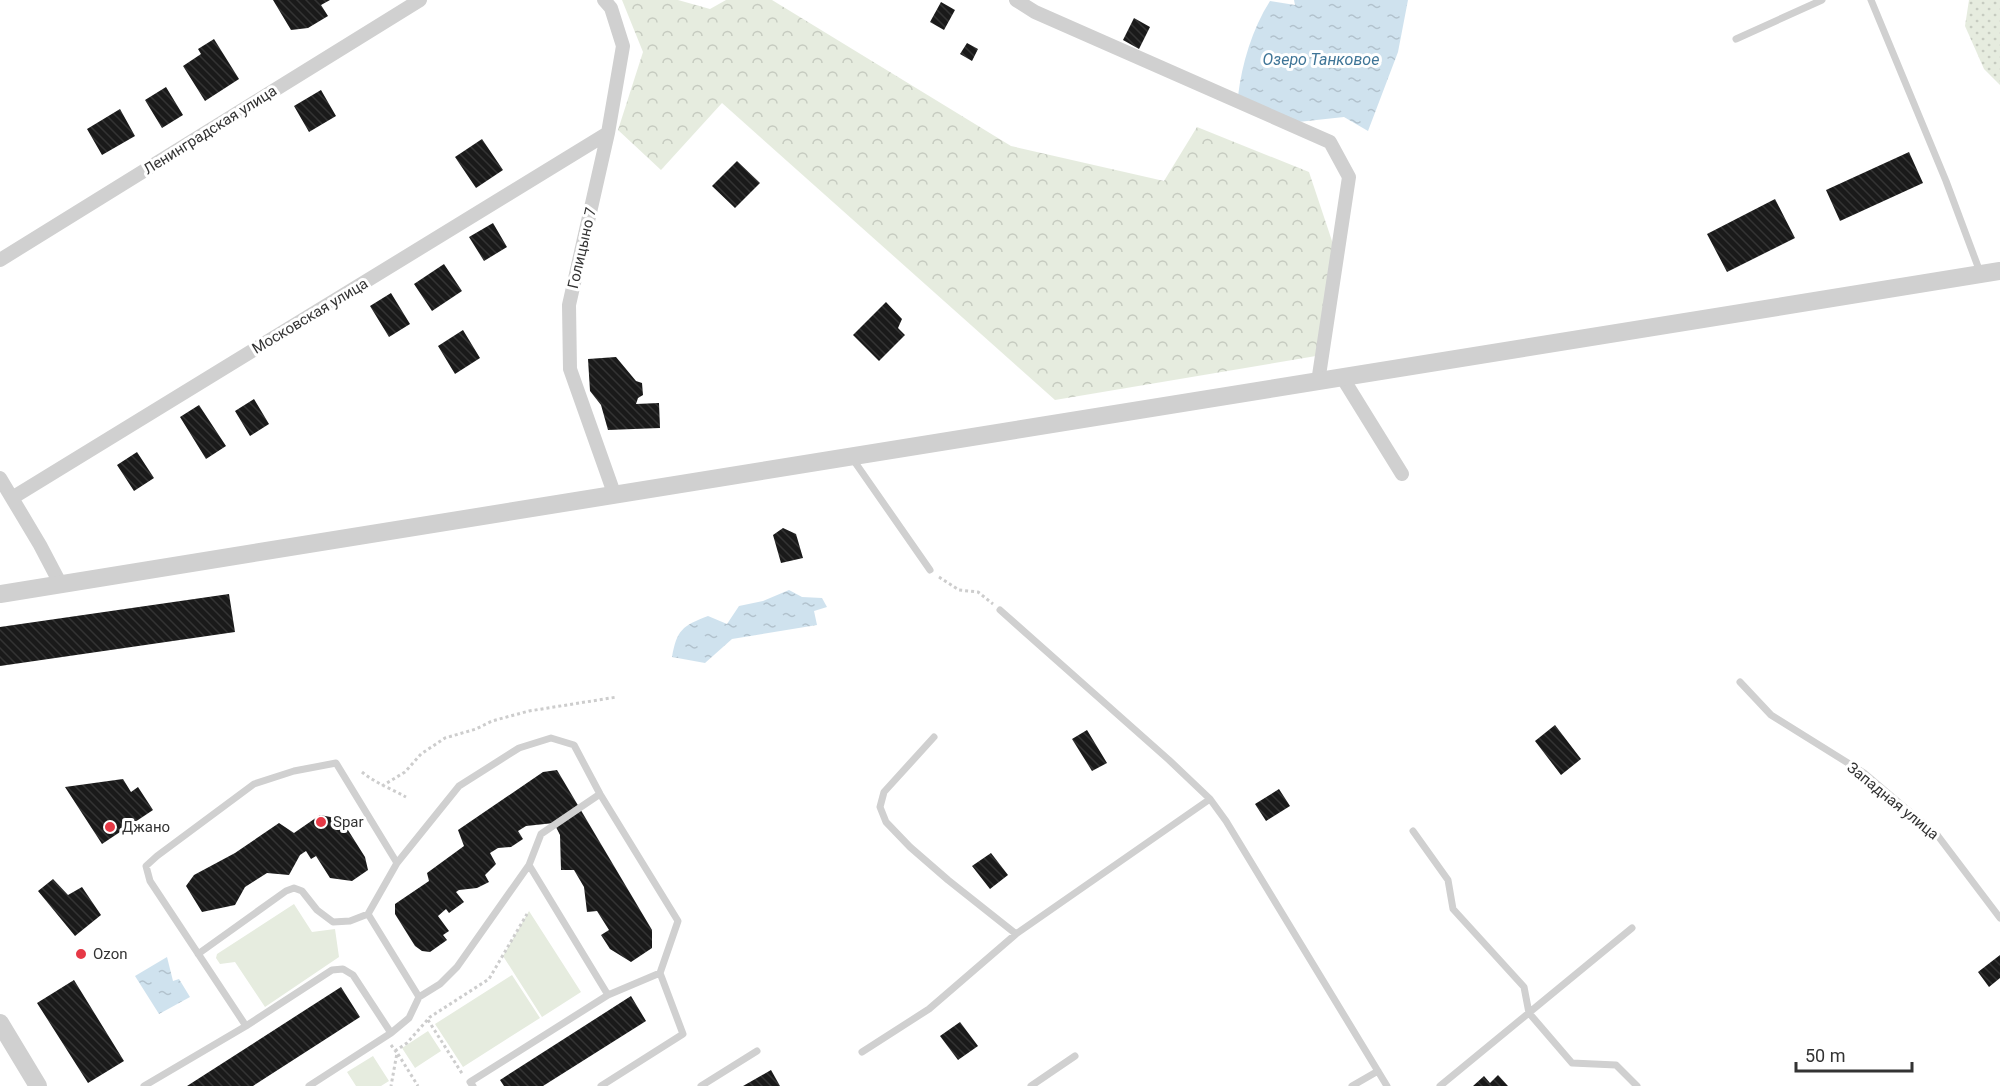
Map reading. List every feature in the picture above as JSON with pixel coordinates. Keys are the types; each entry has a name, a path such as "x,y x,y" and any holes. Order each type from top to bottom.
{"street":[{"name":"Ленинградская улица","path":"0,260 420,0"},
{"name":"Голицыно 7","path":"604,0 611,8 623,46 608,133 569,305 570,369 615,496"},
{"path":"1016,0 1035,12 1330,142 1349,177 1318,382"},
{"name":"Московская улица","path":"12,498 608,133"},
{"path":"0,594 2000,272"},
{"path":"1342,377 1402,474"},
{"path":"0,478 61,585"},
{"path":"0,1023 38,1086"}],"lane":[{"path":"1736,39 1822,0"},
{"path":"1871,0 1946,180 1981,274"},
{"path":"851,456 930,570"},
{"path":"1000,610 1170,760 1210,799 1226,820 1387,1086"},
{"name":"Западная улица","path":"1740,682 1771,716 1864,773 1938,836 2000,918"},
{"path":"934,737 884,792 880,807 886,822 940,873 1016,934"},
{"path":"198,954 286,891 294,888 302,891 317,910 333,922 350,921 368,914 397,863 459,786 519,748 551,738 574,745 600,794 678,921 660,974 683,1034 601,1086"},
{"path":"246,1026 150,881 146,866 254,784 294,771 336,763 397,863"},
{"path":"309,1086 388,1035 408,1017 419,997 440,984 457,967 529,865 541,834 600,794"},
{"path":"862,1052 929,1009 1016,934 1210,799"},
{"path":"1413,831 1448,880 1453,909 1524,987 1528,1013 1572,1063 1616,1065 1637,1086"},
{"path":"529,865 608,995"},
{"path":"368,914 419,997"},
{"path":"1440,1086 1632,928"},
{"path":"144,1086 246,1026 332,970 343,969 353,975 388,1035"},
{"path":"471,1084 608,995 660,974"},
{"path":"703,1085 758,1051"},
{"path":"1031,1086 1075,1056"},
{"path":"1352,1086 1378,1071"}],"path":[{"path":"930,570 959,590 978,592 1000,610"},
{"path":"382,786 405,772 421,754 445,738 476,729 492,721 529,711 617,697"},
{"path":"362,772 382,786 389,787 406,797"},
{"path":"392,1086 396,1052 428,1019 489,979 527,914"},
{"path":"428,1019 466,1080 471,1084"},
{"path":"388,1035 418,1086"}],"green space":[{"path":"622,0 678,0 710,9 726,0 772,0 1011,146 1164,181 1197,127 1309,172 1333,244 1316,356 1055,400 722,103 661,170 618,130 643,52"},
{"path":"1969,0 2000,0 2000,85 1984,69 1965,26"},
{"path":"294,904 312,932 335,929 339,957 265,1007 235,962 220,964 216,958 217,954"},
{"path":"529,911 581,992 542,1017 503,956"},
{"path":"512,975 540,1018 463,1067 435,1024"},
{"path":"428,1031 441,1051 415,1068 402,1048"},
{"path":"373,1056 389,1081 381,1086 356,1086 347,1072"}],"water":[{"name":"Озеро Танковое","path":"1294,0 1408,0 1398,52 1368,131 1344,117 1298,122 1238,96 1249,47 1270,1 1295,5"},
{"path":"789,590 802,597 822,598 827,607 814,611 817,625 732,639 705,663 672,657 679,635 692,623 708,616 727,624 739,606 763,601"},
{"path":"167,957 173,981 179,979 190,997 159,1014 135,976"}],"building":[{"path":"273,0 330,0 321,5 328,16 308,28 291,30"},
{"path":"941,2 955,10 944,30 930,22"},
{"path":"1134,18 1150,27 1139,49 1123,40"},
{"path":"214,39 239,79 205,101 183,66 201,54 198,49"},
{"path":"967,43 978,49 972,61 960,54"},
{"path":"166,87 183,115 162,128 145,100"},
{"path":"321,90 336,116 309,132 294,106"},
{"path":"120,109 135,136 102,155 87,129"},
{"path":"482,139 503,170 476,188 455,157"},
{"path":"1909,152 1923,183 1840,221 1826,190"},
{"path":"737,161 760,183 735,208 712,186"},
{"path":"1775,199 1795,238 1727,272 1707,234"},
{"path":"493,223 507,247 484,261 469,237"},
{"path":"444,264 462,291 432,311 414,284"},
{"path":"391,293 410,324 389,337 370,306"},
{"path":"886,302 902,319 898,328 905,335 879,361 853,335"},
{"path":"463,330 480,358 455,374 438,346"},
{"path":"616,357 636,381 642,383 643,395 638,398 636,404 659,403 660,428 608,430 601,405 590,391 588,359"},
{"path":"254,399 269,424 250,436 235,411"},
{"path":"199,405 226,446 206,459 180,417"},
{"path":"137,452 154,478 134,491 117,465"},
{"path":"783,528 796,534 803,558 781,563 773,535"},
{"path":"229,594 235,632 0,666 0,627"},
{"path":"1555,725 1581,759 1561,775 1535,741"},
{"path":"1087,730 1107,763 1092,771 1072,739"},
{"path":"557,770 652,930 652,948 631,962 610,949 601,935 609,930 597,911 587,912 584,887 574,870 561,870 560,835 554,823 526,826 518,831 523,839 511,847 498,848 490,853 496,864 485,875 489,882 477,888 456,892 464,902 449,913 446,909 438,916 449,931 443,935 447,940 430,952 422,951 415,946 395,914 395,904 429,881 427,873 464,846 458,830 543,772"},
{"name":"Джано","path":"123,779 131,792 138,787 153,810 102,844 65,787"},
{"path":"1279,789 1290,806 1266,821 1255,804"},
{"path":"320,815 341,819 365,857 368,870 352,881 330,878 316,856 311,859 306,851 300,855 289,875 267,873 245,887 235,905 202,912 186,886 194,875 235,853 279,823 294,833"},
{"path":"991,853 1008,875 990,889 972,866"},
{"path":"53,879 68,895 82,887 101,915 75,936 38,891"},
{"path":"2000,955 2000,978 1989,987 1978,972"},
{"path":"74,980 124,1061 88,1083 37,1003"},
{"path":"341,987 360,1017 253,1086 187,1086"},
{"path":"631,996 646,1021 543,1086 504,1086 500,1080"},
{"path":"960,1022 978,1046 958,1060 940,1036"},
{"path":"771,1070 780,1086 743,1086"},
{"path":"1498,1075 1508,1086 1473,1086 1484,1076 1490,1083"}],"place":[{"name":"Spar","path":"321,822"},
{"name":"Джано","path":"110,827"},
{"name":"Ozon","path":"81,954"}]}
